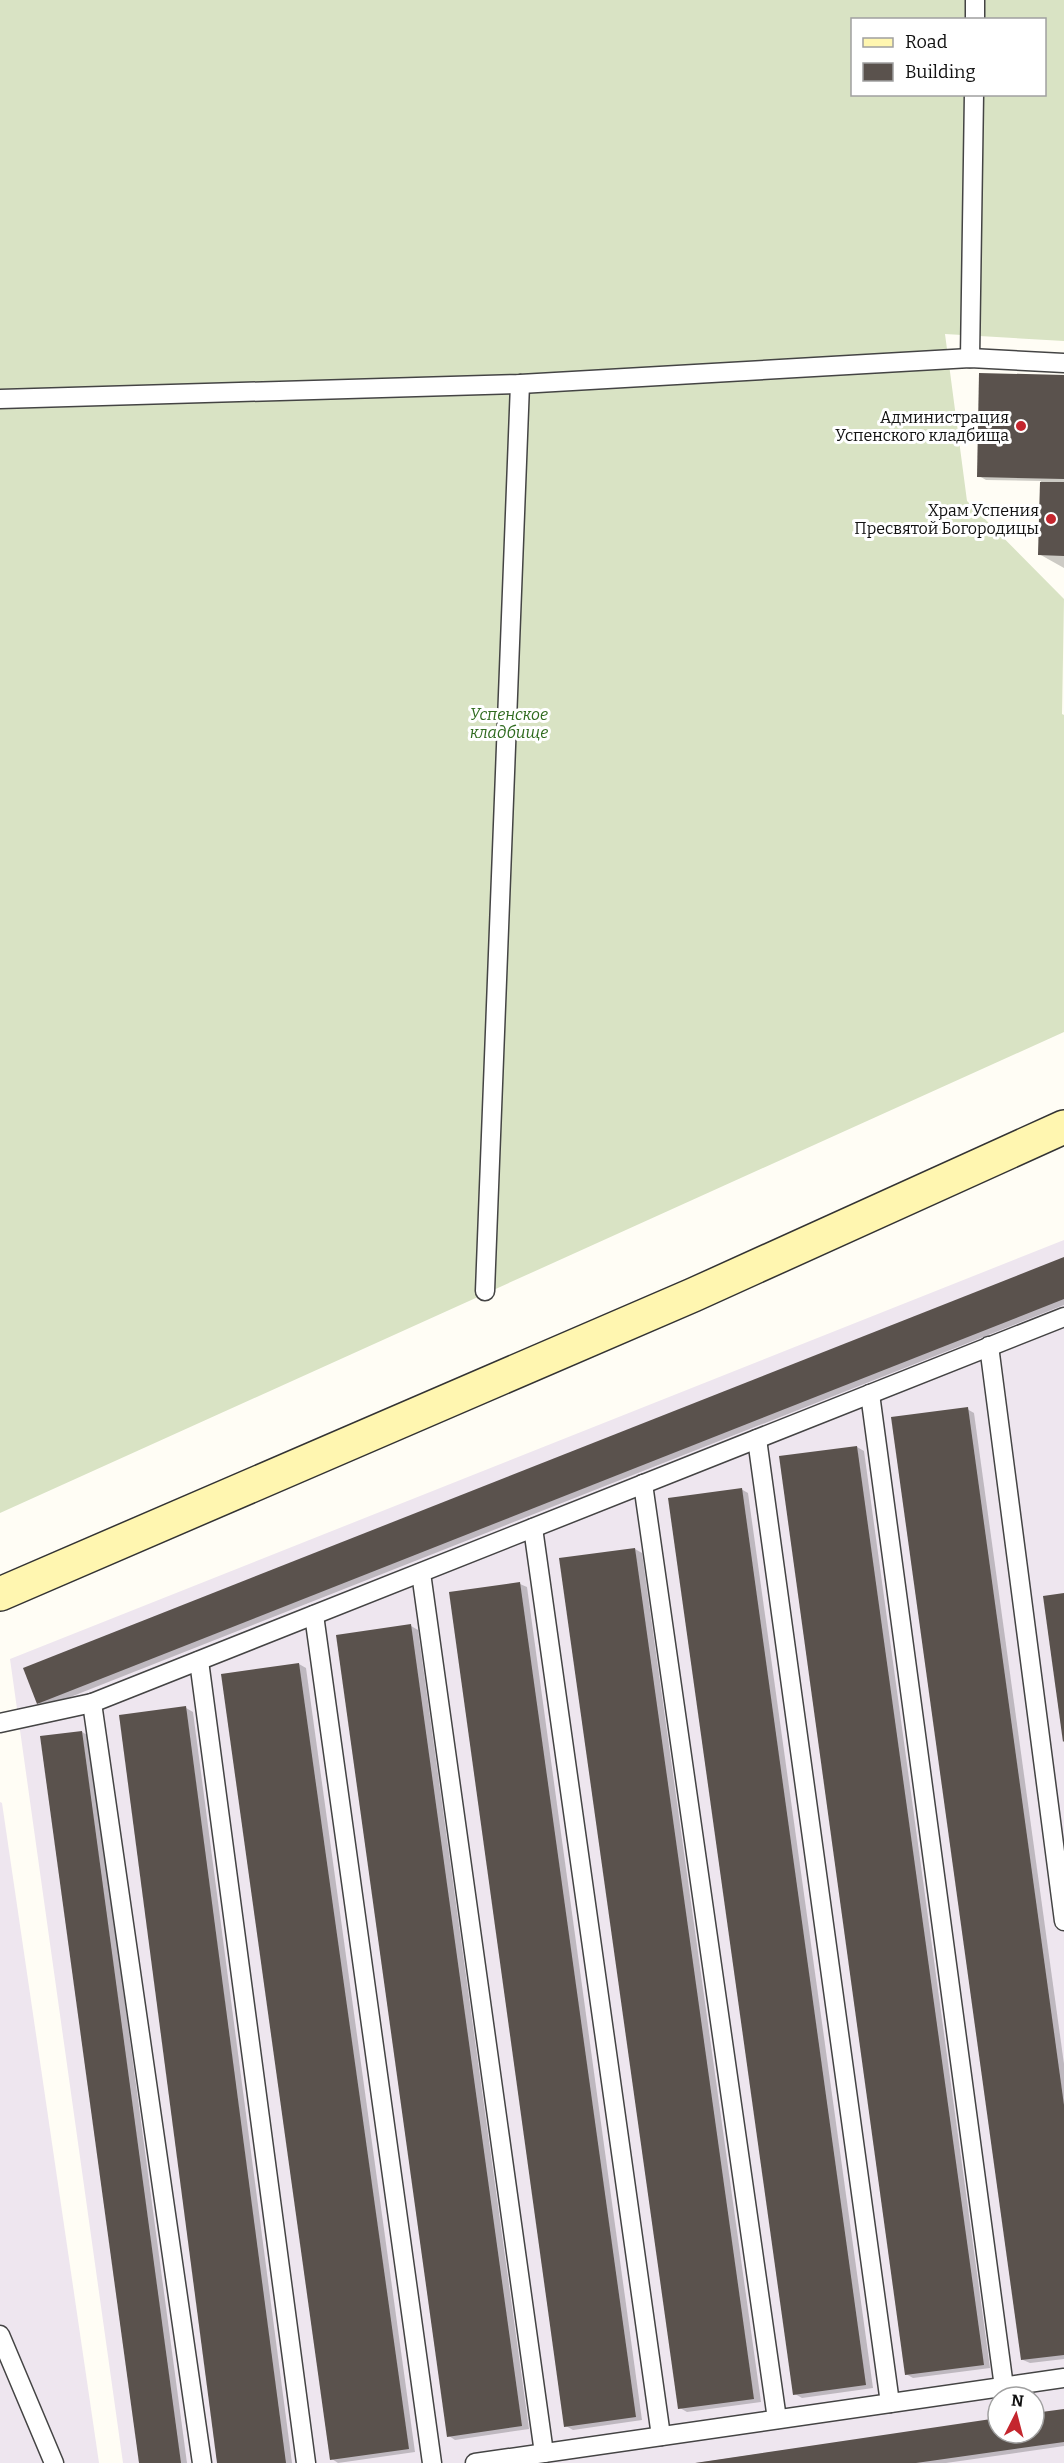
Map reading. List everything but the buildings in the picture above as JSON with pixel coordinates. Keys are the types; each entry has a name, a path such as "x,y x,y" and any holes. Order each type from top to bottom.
{"main road":[{"path":"0,1593 693,1295 1064,1127"}],"lane":[{"path":"975,0 975,18"},
{"path":"970,358 974,96"},
{"path":"0,399 520,384 970,358 1064,363"},
{"path":"484,1291 520,384"},
{"path":"0,1722 92,1703 1064,1317"},
{"path":"989,1346 1064,1921"},
{"path":"870,1394 1004,2385"},
{"path":"757,1439 890,2403"},
{"path":"643,1484 777,2420"},
{"path":"533,1528 661,2436"},
{"path":"421,1573 544,2453"},
{"path":"314,1615 432,2463"},
{"path":"199,1661 306,2463"},
{"path":"92,1703 202,2463"},
{"path":"0,2335 54,2463"},
{"path":"1017,2385 1064,2378"},
{"path":"475,2463 986,2390"}],"shaded area":[{"path":"1064,1240 1064,2463 123,2463 10,1659"},
{"path":"0,1802 2,1803 99,2463 0,2463"}],"green space":[{"name":"Успенское кладбище","path":"0,0 1064,0 1064,341 945,334 967,501 1064,599 1062,714 1064,715 1064,1032 0,1513"}],"place":[{"name":"Администрация Успенского кладбища","path":"1021,426"},
{"name":"Храм Успения Пресвятой Богородицы","path":"1051,519"}]}
